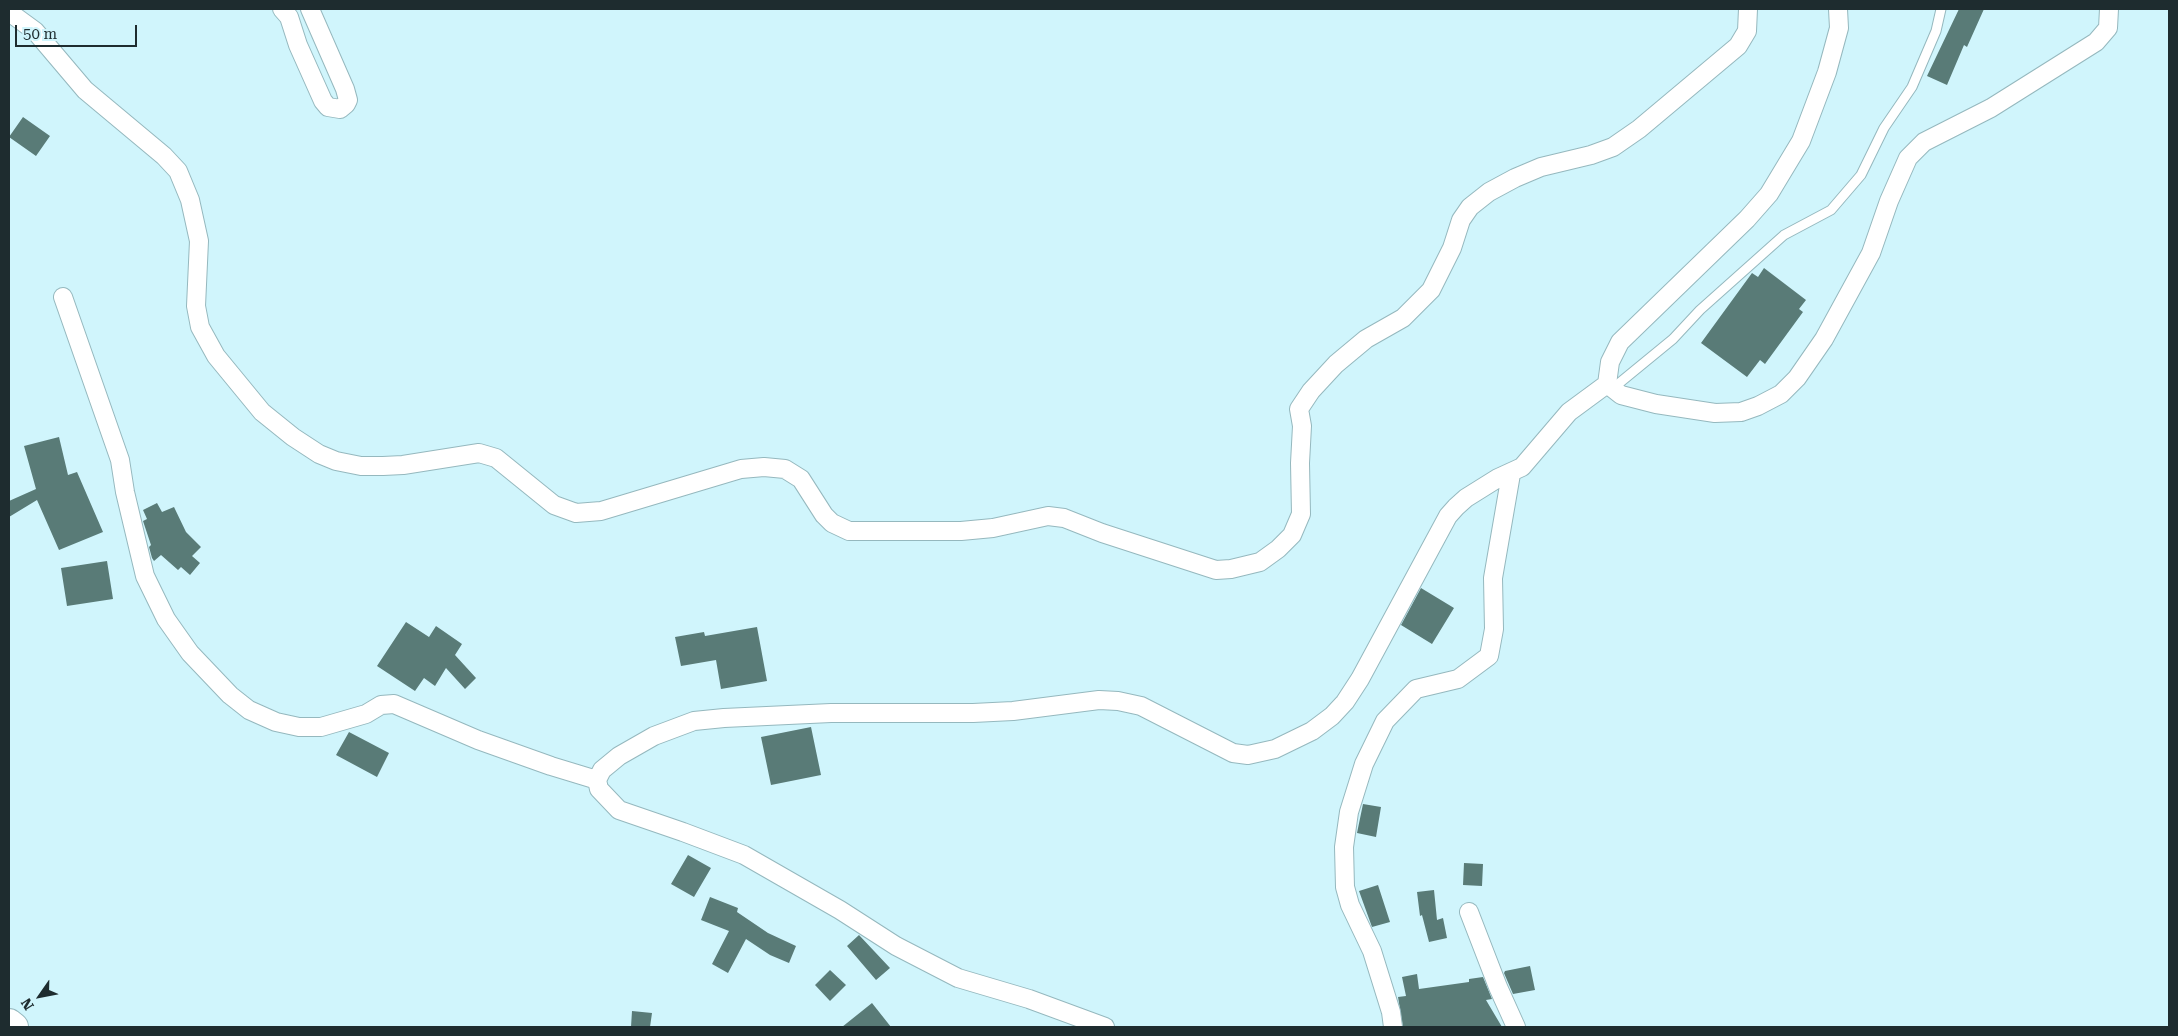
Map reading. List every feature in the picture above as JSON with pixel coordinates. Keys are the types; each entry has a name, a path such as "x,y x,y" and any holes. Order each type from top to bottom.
{"highway":[{"path":"9,1024 14,1027"}],"street":[{"path":"282,9 289,17 298,45 323,101 328,107 340,109 348,100 345,89 310,9"},
{"path":"9,12 42,38 85,90 164,156 178,171 190,200 199,241 196,306 200,327 216,356 262,412 319,454 336,461 361,466 404,466 479,453 496,458 554,505 576,513 601,511 741,469 764,467 785,469 801,479 821,510 832,523 849,531 961,531 993,528 1048,516 1064,518 1102,533 1216,570 1238,568 1260,562 1278,549 1292,535 1301,514 1300,463 1302,426 1299,408 1311,391 1336,364 1366,340 1403,318 1431,290 1452,248 1461,220 1470,208 1489,192 1514,178 1541,167 1591,155 1613,147 1639,129 1738,46 1746,31 1748,9"},
{"path":"1609,386 1610,362 1620,342 1727,240 1769,194 1801,141 1824,81 1839,28 1838,9"},
{"path":"1609,386 1621,396 1656,404 1715,413 1741,412 1758,406 1781,394 1797,378 1824,339 1871,253 1889,201 1908,158 1924,142 1991,108 2096,42 2108,28 2109,9"},
{"path":"63,297 120,460 125,492 145,576 166,619 190,653 230,694 249,710 276,722 299,727 321,727 366,714 381,705 394,704 478,740 597,780"},
{"path":"1105,1027 1029,999 958,978 896,946 840,910 744,855 619,810 599,789 597,780 602,770 619,756 654,736 694,721 831,713 981,712 1099,700 1118,701 1141,706 1233,754 1248,755 1276,749 1312,731 1332,716 1345,702 1360,679 1448,516 1466,498 1498,478 1511,474 1522,467 1569,412 1609,386"},
{"path":"1393,1027 1391,1012 1372,951 1350,906 1345,887 1344,847 1349,812 1364,764 1385,721 1416,689 1458,679 1489,656 1494,629 1493,578 1511,474"},
{"path":"1469,912 1498,987 1516,1027"}],"lane":[{"path":"1609,386 1674,339 1700,310 1784,235 1831,210 1860,175 1884,128 1912,87 1936,31 1941,9"}],"building":[{"path":"1959,9 1984,9 1967,47 1964,45 1947,85 1927,76"},
{"path":"23,117 50,136 36,156 9,137"},
{"path":"1764,268 1806,300 1799,309 1803,312 1765,364 1760,360 1747,377 1701,343 1752,273 1758,277"},
{"path":"59,437 68,475 77,472 103,532 59,550 37,500 9,517 9,501 36,489 24,446"},
{"path":"157,503 162,512 174,507 186,532 201,547 192,556 200,563 190,575 181,567 178,570 161,555 154,561 152,558 149,547 151,545 143,521 147,519 143,510"},
{"path":"107,561 113,599 67,606 61,568"},
{"path":"1421,588 1454,608 1432,644 1401,625"},
{"path":"406,622 429,637 436,626 462,644 455,655 476,678 465,689 446,668 435,686 424,678 415,691 377,666"},
{"path":"757,627 767,681 721,689 716,660 681,666 675,637 704,632 705,636"},
{"path":"811,727 821,775 771,785 761,737"},
{"path":"349,732 389,753 377,777 336,755"},
{"path":"1363,804 1381,807 1376,837 1357,833"},
{"path":"688,855 711,868 694,897 671,884"},
{"path":"1464,863 1483,864 1482,886 1463,885"},
{"path":"1378,885 1390,922 1372,927 1359,891"},
{"path":"1434,890 1437,920 1443,918 1447,938 1429,942 1422,915 1420,916 1417,892"},
{"path":"710,897 738,908 737,912 768,933 796,946 789,963 770,955 746,939 728,973 712,964 729,931 701,920"},
{"path":"859,935 890,968 876,980 847,946"},
{"path":"1530,966 1535,990 1513,994 1504,973 1505,971"},
{"path":"830,970 846,985 830,1001 815,985"},
{"path":"1417,974 1419,989 1469,982 1469,979 1483,977 1492,999 1486,1000 1502,1027 1403,1027 1398,997 1406,996 1402,977"},
{"path":"872,1003 891,1027 842,1027"},
{"path":"632,1011 652,1013 650,1027 631,1027"}]}
